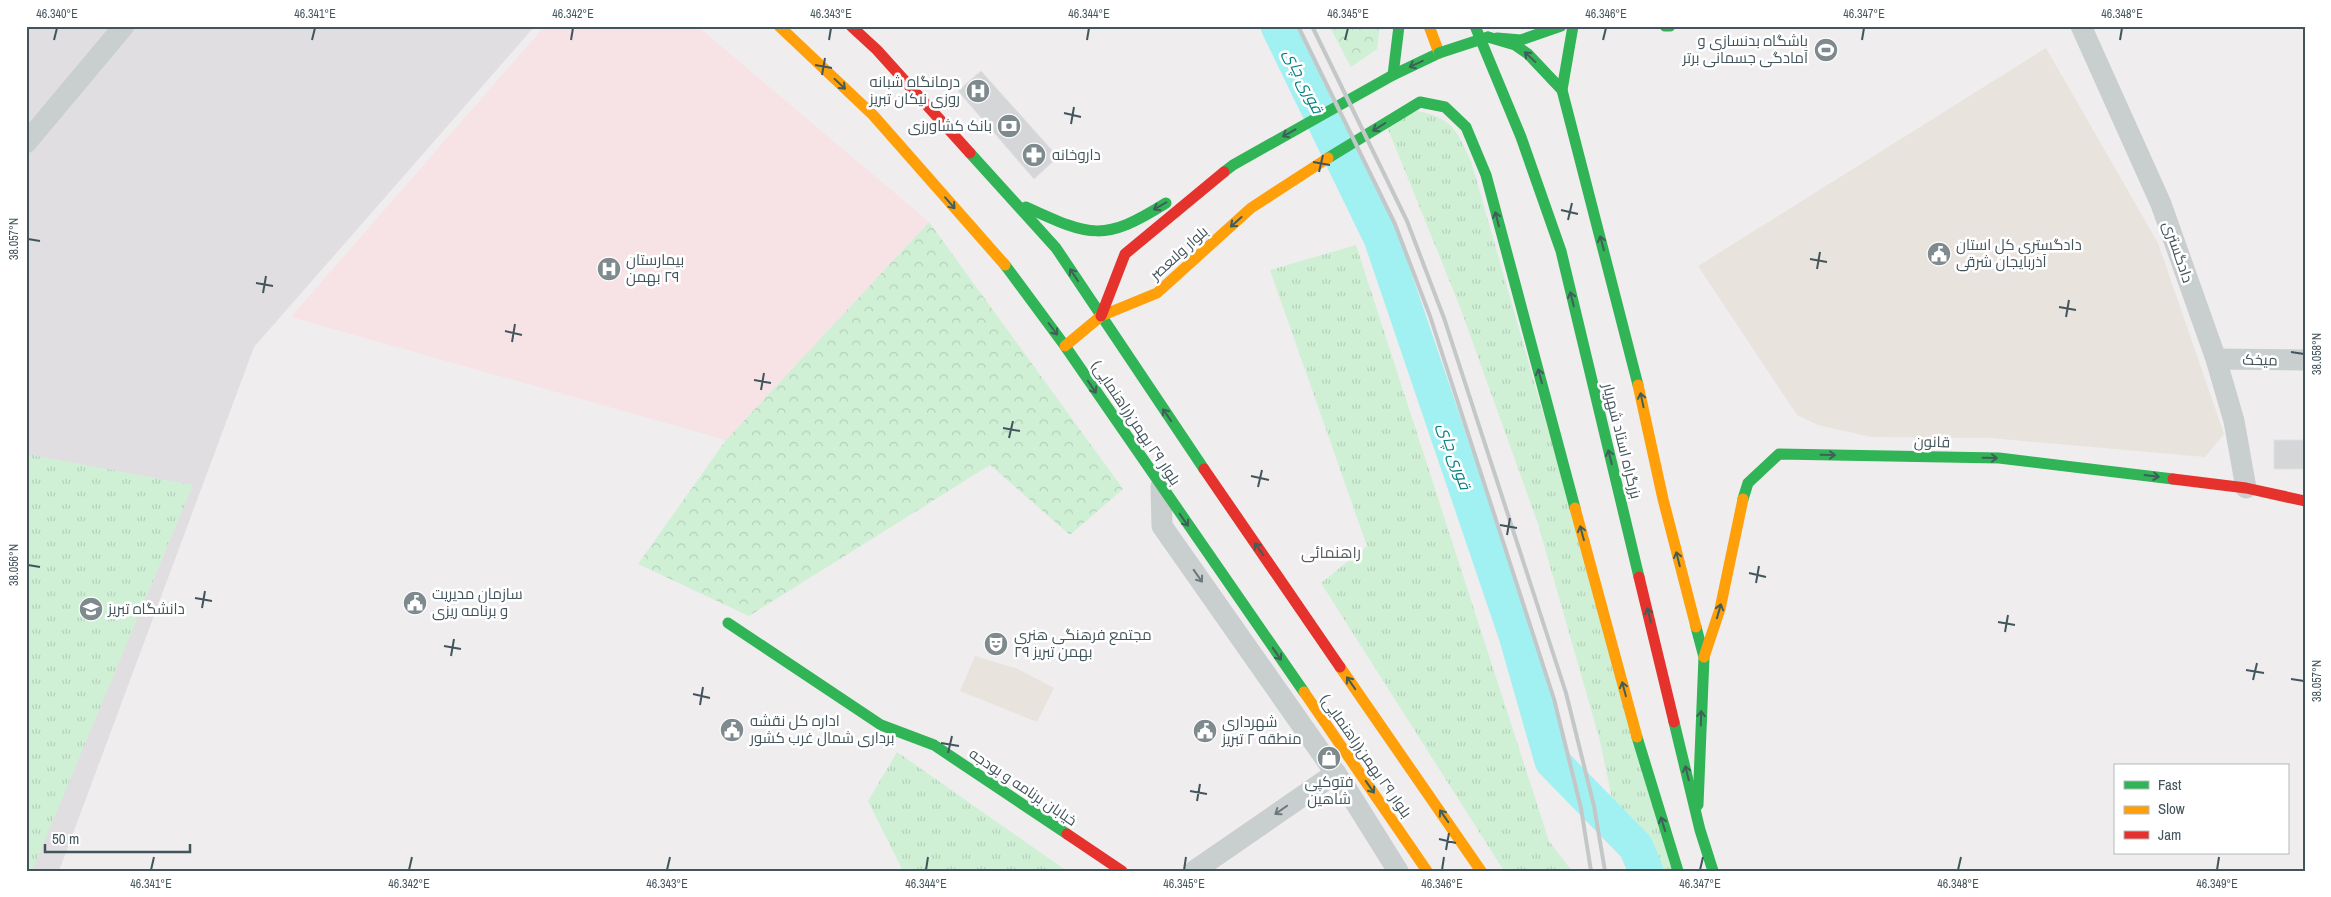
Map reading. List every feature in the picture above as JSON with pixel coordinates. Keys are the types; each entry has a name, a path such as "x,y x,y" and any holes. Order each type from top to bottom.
{"main road":[{"name":"بلوار ٢٩ بهمن(راهنمایی)","path":"779,26 873,115 1005,265 1065,346 1427,871"},
{"name":"بلوار ٢٩ بهمن(راهنمایی)","path":"851,26 877,50 1056,248 1150,392 1481,871"},
{"path":"1393,75 1399,26"},
{"path":"1429,26 1439,53"},
{"name":"بزرگراه استاد شهریار","path":"1475,26 1523,140 1543,193 1561,251 1698,819 1713,871"},
{"path":"1488,37 1498,26"},
{"path":"1017,203 1065,225 1094,230 1122,228 1393,75 1439,53 1488,37 1522,40 1561,26"},
{"path":"1574,26 1562,90 1629,344 1663,499 1704,657 1698,819"},
{"path":"1488,37 1515,46 1528,54 1562,90"},
{"name":"بلوار ولىعصر","path":"1101,316 1156,293 1251,208 1420,102 1445,107 1466,127 1486,175 1637,736 1678,871"},
{"path":"1065,346 1101,316 1124,254 1233,165"},
{"name":"قانون","path":"1704,657 1720,609 1738,514 1748,483 1779,454 1999,458 2246,488 2305,501"},
{"name":"خیابان برنامه و بودجه","path":"728,623 881,725 934,745 1122,871"}],"street":[{"path":"26,143 124,26"},
{"name":"دادگستری","path":"2081,26 2161,204 2216,359 2234,421 2246,488"},
{"name":"میخک","path":"2216,359 2305,360"},
{"path":"1160,486 1162,526 1336,773 1397,871"},
{"path":"1194,871 1336,773"}],"shaded area":[{"name":"دانشگاه تبریز","path":"26,26 535,26 254,347 59,871 26,871"},
{"name":"بیمارستان ٢٩ بهمن","path":"545,26 697,26 929,222 726,440 291,317"},
{"name":"دادگستری کل استان آذربایجان شرقی","path":"2046,48 2158,243 2224,434 2205,457 1990,438 1871,437 1818,425 1797,415 1698,266"},
{"path":"975,656 1018,669 1054,688 1037,722 960,691"}],"green space":[{"path":"1329,26 1380,26 1377,49 1351,67"},
{"path":"1417,111 1439,117 1452,127 1471,161 1674,871 1627,871 1600,741 1538,524 1460,307 1386,124"},
{"path":"929,222 1123,489 1070,535 990,465 749,616 638,564 726,440"},
{"path":"1356,245 1549,841 1572,871 1504,871 1321,583 1367,546 1270,270"},
{"path":"26,454 193,485 32,871 26,871"},
{"path":"897,752 1067,871 903,871 868,801"}],"building":[{"path":"981,71 1058,157 1034,179 958,91"},
{"path":"2274,440 2305,440 2305,469 2274,469"}],"waterway":[{"name":"قوری چای","path":"1278,26 1381,238 1516,635 1552,761 1636,847 1646,871"}],"railway":[{"path":"1298,26 1395,224 1430,316 1554,699 1581,808 1591,871"},
{"path":"1312,26 1407,221 1444,318 1566,693 1594,806 1605,871"}],"traffic: fast":[{"path":"1393,75 1399,26"},
{"path":"1475,26 1521,137 1561,251 1639,577"},
{"path":"1497,38 1521,40 1561,26"},
{"path":"1573,26 1562,90 1638,385"},
{"path":"1665,26 1670,26"},
{"path":"1488,37 1515,45 1528,54 1562,90"},
{"path":"1439,53 1488,37"},
{"path":"1224,172 1233,165 1393,75 1439,53"},
{"path":"1328,158 1420,102 1445,107 1466,127 1486,175 1575,508"},
{"path":"970,153 1056,248 1204,469"},
{"path":"1026,207 1067,225 1097,231 1127,224 1166,203"},
{"path":"1005,265 1065,346 1304,692"},
{"path":"1743,499 1748,483 1779,454 1999,458 2173,479"},
{"path":"728,623 881,725 934,745 1067,834"},
{"path":"1696,627 1704,657 1698,805"},
{"path":"1674,722 1700,830 1713,871"},
{"path":"1637,737 1678,871"}],"traffic: slow":[{"path":"779,26 873,115 1005,265"},
{"path":"1429,26 1439,53"},
{"path":"1065,346 1101,316 1157,293 1251,208 1328,158"},
{"path":"1638,385 1663,499 1696,627"},
{"path":"1704,657 1720,609 1743,499"},
{"path":"1575,508 1637,737"},
{"path":"1340,667 1481,871"},
{"path":"1304,692 1427,871"}],"traffic: jam":[{"path":"851,26 877,50 970,153"},
{"path":"1101,316 1125,254 1224,172"},
{"path":"1204,469 1340,667"},
{"path":"2173,479 2246,488 2305,501"},
{"path":"1639,577 1674,722"},
{"path":"1067,834 1122,871"}],"place":[{"name":"باشگاه بدنسازی و آمادگی جسمانی برتر","path":"1826,50"},
{"name":"درمانگاه شبانه روزی نیکان تبریز","path":"978,91"},
{"name":"بانک کشاورزی","path":"1009,126"},
{"name":"داروخانه","path":"1034,155"},
{"name":"دادگستری کل استان آذربایجان شرقی","path":"1939,254"},
{"name":"بیمارستان ٢٩ بهمن","path":"609,269"},
{"name":"سازمان مدیریت و برنامه ریزی","path":"415,603"},
{"name":"دانشگاه تبریز","path":"91,609"},
{"name":"مجتمع فرهنگی هنری ۲۹ بهمن تبریز","path":"996,644"},
{"name":"اداره کل نقشه برداری شمال غرب کشور","path":"732,730"},
{"name":"شهرداری منطقه ۲ تبریز","path":"1205,731"},
{"name":"فتوکپی شاهین","path":"1329,758"}],"district":[{"name":"راهنمائی","path":"1331,552"}]}
